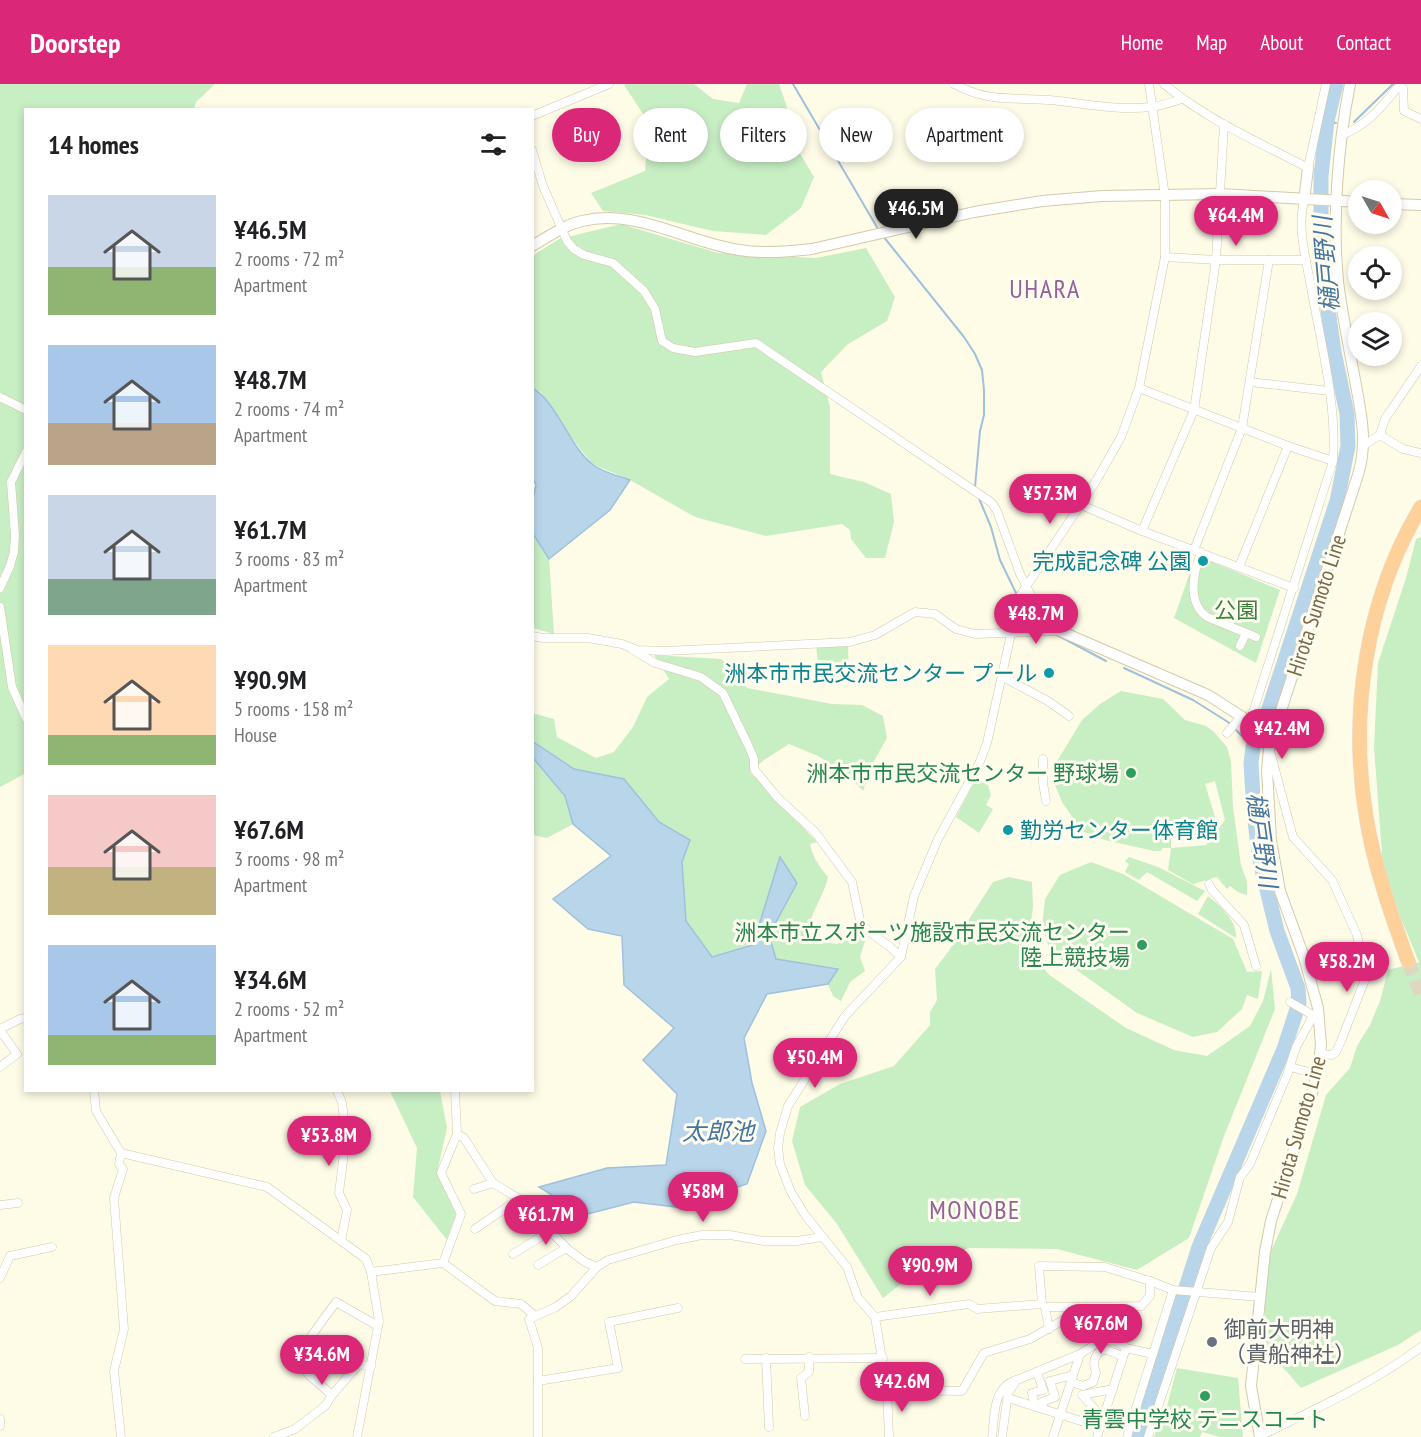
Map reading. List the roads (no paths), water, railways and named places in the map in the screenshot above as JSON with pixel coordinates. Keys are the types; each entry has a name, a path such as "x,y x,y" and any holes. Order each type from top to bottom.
{"highway":[{"path":"1408,961 1386,899 1373,853 1361,778 1360,736 1365,661 1373,624 1396,559 1421,507"}],"main road":[{"name":"Hirota Sumoto Line","path":"1260,1437 1251,1386 1271,1221 1298,1142 1321,1054 1318,1008 1304,957 1280,891 1271,840 1267,771 1269,749 1272,731 1358,476 1364,445 1362,416 1338,279 1332,201 1350,84"},
{"path":"1305,201 1308,168"},
{"path":"534,245 580,221 601,218 624,218 737,250 786,252 812,249 974,212 1042,201 1102,196 1220,194 1305,201 1348,202"},
{"path":"1402,204 1421,205"},
{"path":"1060,631 1208,695 1240,724 1272,731"}],"street":[{"path":"534,115 609,84"},
{"path":"954,84 970,93 991,99 1048,100 1124,109 1153,107 1182,99"},
{"path":"889,1437 887,1390 875,1317 858,1298 847,1267 805,1215 791,1192 780,1164 778,1148 783,1119 820,1053 845,1016 900,957 914,896 938,839 980,764 987,743 1011,634 1010,611 1096,481 1121,437 1139,388 1165,257 1165,196 1149,84"},
{"path":"1164,84 1182,99 1224,124 1308,168 1326,84"},
{"path":"1342,135 1353,131 1367,121 1397,88 1403,88 1404,111 1421,119"},
{"path":"1142,531 1194,410 1216,260 1224,124"},
{"path":"534,157 543,186 561,229 574,249 584,255 613,263 644,291 655,309 662,341 673,348 695,352 756,343 973,489 992,503 997,511 1020,574 1039,611 1060,631"},
{"path":"1240,724 1294,588 1333,461 1334,443 1329,391 1306,260 1301,215 1305,201"},
{"path":"1165,257 1216,260 1306,260"},
{"path":"1256,637 1200,612 1196,602 1194,580 1198,551 1242,428 1269,260"},
{"path":"1364,445 1380,435 1385,419 1421,366"},
{"path":"1250,382 1329,391"},
{"path":"1139,388 1288,446 1333,461"},
{"path":"0,397 24,409"},
{"path":"1380,435 1403,450 1421,453"},
{"path":"1239,567 1288,446"},
{"path":"0,588 10,566 15,543 11,482 24,456"},
{"path":"1079,504 1142,531 1294,588"},
{"path":"0,607 12,687 24,714"},
{"path":"534,636 588,638 622,644 637,650 665,651 850,642 875,635 915,612 935,614 956,629 975,634 1060,631"},
{"path":"1240,645 1246,633"},
{"path":"622,644 655,663 701,677 723,693 754,759 754,769 778,798 815,832 852,882 861,925 900,957"},
{"path":"1003,677 1048,701 1069,716"},
{"path":"1269,749 1293,837 1332,880 1357,935 1363,965 1364,982 1339,1047 1332,1055 1321,1054"},
{"path":"1043,759 1046,801"},
{"path":"1209,884 1244,925 1256,966"},
{"path":"1148,1437 1211,1248 1228,1222 1240,1177 1250,1164 1296,1047 1311,1020 1311,1014 1290,1002"},
{"path":"0,1067 17,1054 0,1029 24,1019"},
{"path":"1290,1067 1317,1074"},
{"path":"94,1092 96,1111 121,1153 119,1164 123,1169 114,1198 124,1329 114,1371 121,1437"},
{"path":"338,1092 342,1103 346,1136 339,1193 346,1210 341,1240"},
{"path":"443,1263 461,1214 441,1173 457,1134 455,1092"},
{"path":"457,1134 464,1138 493,1183 531,1206 566,1248 585,1263 597,1267"},
{"path":"121,1153 267,1187 366,1259 371,1272 378,1326 357,1437"},
{"path":"474,1189 493,1183"},
{"path":"475,1229 519,1199"},
{"path":"0,1205 18,1203"},
{"path":"513,1254 550,1231"},
{"path":"538,1437 538,1348 529,1319 556,1307 570,1296 597,1267 608,1260 702,1235 730,1235 775,1241 797,1241 822,1237"},
{"path":"0,1278 10,1256 52,1247"},
{"path":"538,1265 566,1248"},
{"path":"371,1272 443,1263 495,1301 521,1304 536,1316"},
{"path":"1049,1329 1043,1306 1040,1266 1105,1267 1173,1290 1260,1297"},
{"path":"875,1317 969,1304 977,1309 1140,1306 1150,1296 1150,1281"},
{"path":"1127,1437 1173,1290"},
{"path":"332,1395 309,1374 301,1363 304,1346 336,1302 378,1326"},
{"path":"887,1390 962,1391 984,1353 1019,1344 1086,1307"},
{"path":"538,1382 618,1368 609,1322 678,1308"},
{"path":"992,1437 997,1398 1009,1382 1080,1354 1102,1340 1117,1341 1125,1352"},
{"path":"1260,1437 1371,1380 1399,1364 1421,1347"},
{"path":"1044,1409 1042,1402 1055,1397 1050,1381 1072,1378 1083,1386 1093,1382 1096,1373 1094,1358 1101,1350 1112,1351 1117,1355 1125,1352 1153,1354"},
{"path":"1097,1437 1125,1352"},
{"path":"1055,1436 1080,1354"},
{"path":"805,1416 801,1377 809,1372 809,1357"},
{"path":"745,1359 883,1358"},
{"path":"766,1359 769,1427"},
{"path":"274,1437 295,1429 325,1406 359,1364 371,1367"},
{"path":"1035,1406 1032,1393 1043,1390 1037,1372"},
{"path":"1002,1437 1008,1393 1019,1379"},
{"path":"1103,1418 1082,1395 1113,1389"},
{"path":"1008,1398 1100,1427"},
{"path":"0,1419 0,1426"}],"water":[{"path":"534,390 548,402 584,456 592,464 605,472 630,480 610,510 549,559 534,536 536,485 534,480"},
{"name":"太郎池","path":"534,742 574,769 624,779 659,822 690,840 682,862 686,921 712,957 753,945 780,857 797,883 769,935 776,959 838,969 828,984 767,994 744,1038 752,1083 766,1131 747,1184 676,1207 634,1202 584,1215 539,1187 607,1168 666,1165 677,1094 643,1060 674,1028 624,985 622,936 588,929 553,899 611,856 573,824 565,796 534,759"}],"waterway":[{"path":"793,84 878,229"},
{"name":"樋戸野川","path":"1138,1437 1199,1247 1284,1049 1299,1003 1298,988 1277,931 1260,861 1251,763 1253,747 1261,733 1337,501 1348,446 1347,414 1334,352 1321,261 1321,176 1327,121 1336,84"},
{"path":"1354,122 1392,85 1397,84"},
{"path":"1327,121 1336,123"},
{"path":"883,236 964,337 982,370 984,415 980,431 975,487"},
{"path":"978,496 991,527 1000,560 1016,593"},
{"path":"1020,598 1050,628"},
{"path":"1057,635 1106,661"},
{"path":"1124,668 1193,700 1228,722 1253,747"}],"tunnel":[{"path":"1408,961 1421,994"}],"place":[{"name":"完成記念碑 公園","path":"1203,561"},
{"name":"洲本市市民交流センター プール","path":"1049,673"},
{"name":"洲本市市民交流センター 野球場","path":"1131,773"},
{"name":"勤労センター体育館","path":"1008,830"},
{"name":"洲本市立スポーツ施設市民交流センター 陸上競技場","path":"1142,945"},
{"name":"御前大明神 （貴船神社）","path":"1212,1342"},
{"name":"青雲中学校 テニスコート","path":"1205,1396"}],"district":[{"name":"UHARA","path":"1045,288"},
{"name":"MONOBE","path":"975,1209"}],"park label":[{"name":"公園","path":"1236,610"}]}
